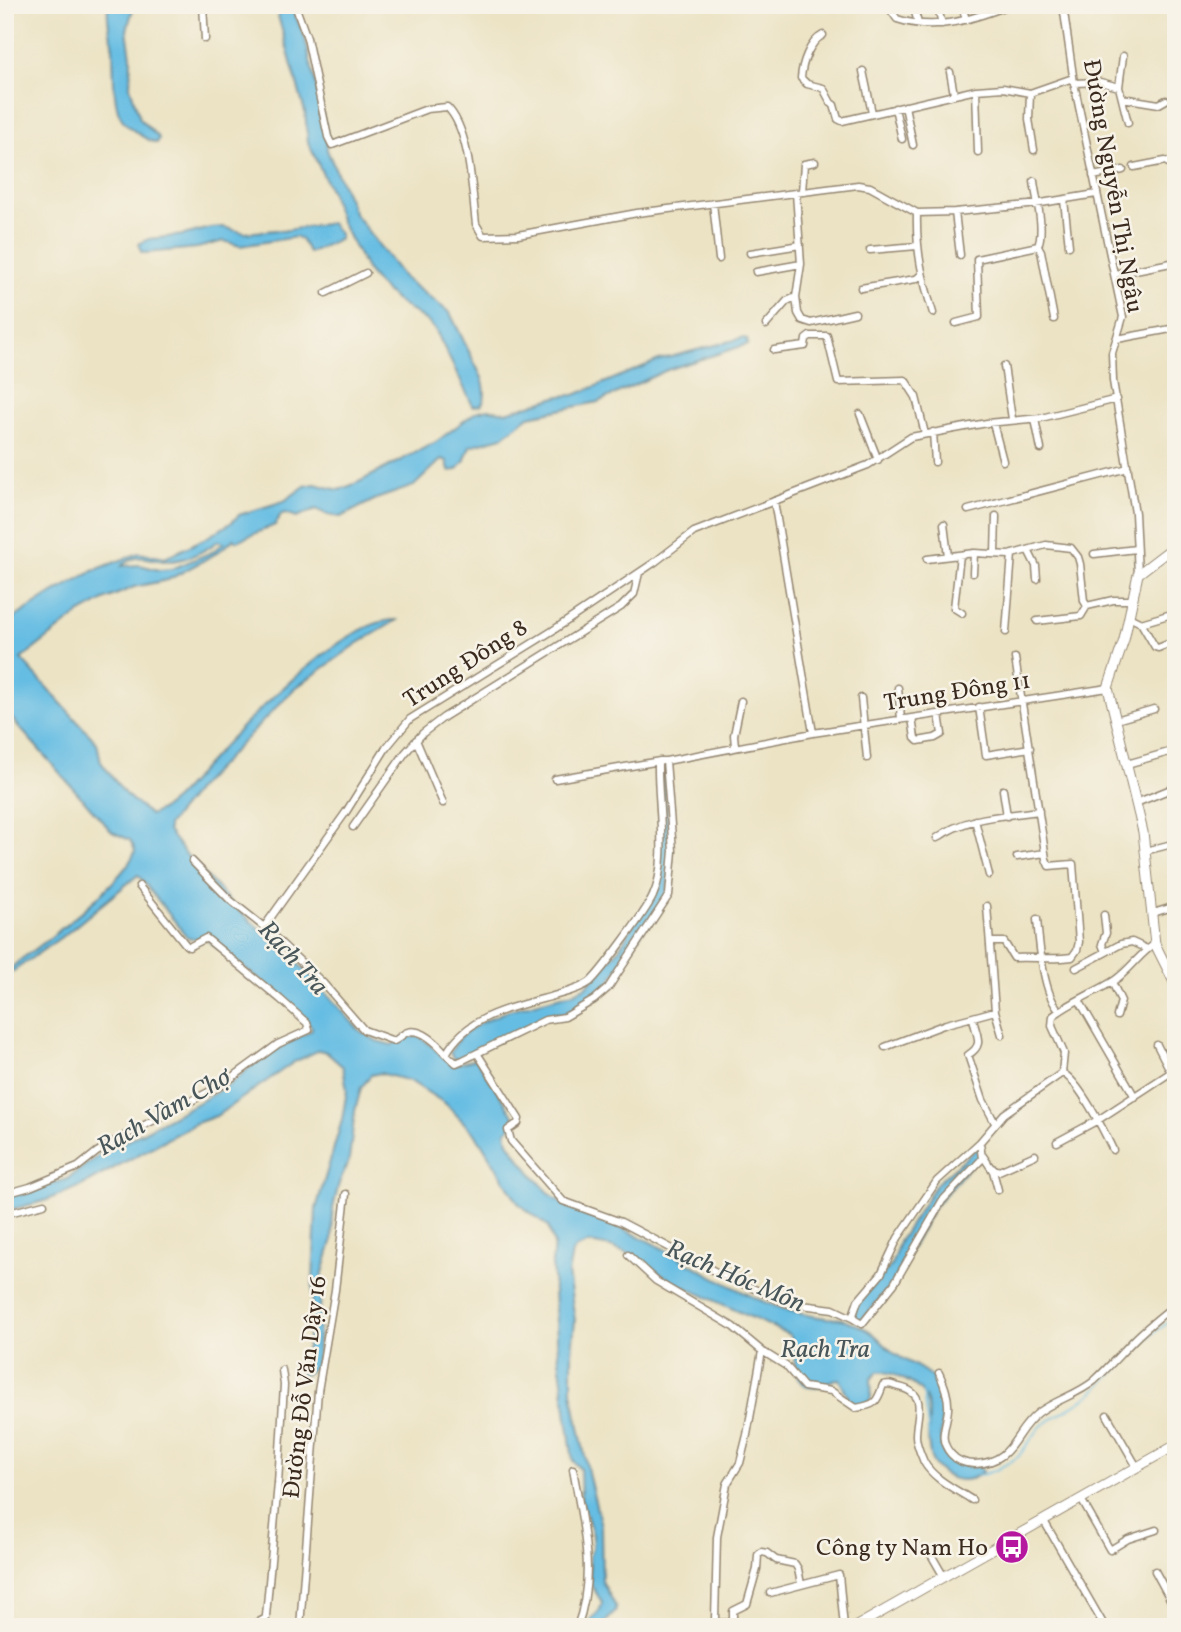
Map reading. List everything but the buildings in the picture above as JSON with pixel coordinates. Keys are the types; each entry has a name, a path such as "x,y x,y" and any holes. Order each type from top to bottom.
{"main road":[{"path":"1138,574 1176,545"},
{"name":"Đường Nguyễn Thị Ngâu","path":"1108,688 1129,617 1138,574"},
{"path":"1108,688 1145,851 1153,913 1151,946 1172,972 1176,986"},
{"path":"855,1627 1176,1445"}],"street":[{"path":"203,5 205,39"},
{"path":"295,5 307,37 332,145 427,109 447,107 454,114 461,130 476,224 483,236 518,235 637,214 858,184 870,187 917,213 1036,204 1096,194"},
{"path":"841,5 851,8 866,5"},
{"path":"887,5 897,19 942,24 966,20 1010,5"},
{"path":"913,5 918,23"},
{"path":"937,5 942,24"},
{"path":"962,5 966,20"},
{"name":"Đường Nguyễn Thị Ngâu","path":"1063,5 1074,81 1122,317 1112,353 1113,380 1135,513 1138,574"},
{"path":"1108,5 1123,5"},
{"path":"823,35 815,39 808,51 801,78 807,84 823,88 834,105 838,119 842,121 976,90 1003,88 1030,93 1074,81 1100,82 1119,87"},
{"path":"1124,56 1119,87 1129,123"},
{"path":"863,71 872,113"},
{"path":"950,72 954,94"},
{"path":"976,90 978,152"},
{"path":"1030,93 1029,119 1034,150"},
{"path":"1122,98 1159,104 1166,100"},
{"path":"905,106 913,145"},
{"path":"895,108 902,139"},
{"path":"1134,167 1166,161 1176,167"},
{"path":"815,162 804,164 799,192 801,264 796,297 798,313 802,320 811,323 855,313"},
{"path":"1093,176 1123,170"},
{"path":"1034,181 1040,232 1038,246 1054,319"},
{"path":"1064,200 1069,246"},
{"path":"713,203 719,259"},
{"path":"955,212 960,256"},
{"path":"917,213 917,246 921,275 933,313"},
{"path":"750,253 800,245"},
{"path":"870,250 917,246"},
{"path":"956,323 979,317 977,259 1038,246"},
{"path":"1115,274 1176,262"},
{"path":"756,272 801,264"},
{"path":"326,293 366,273"},
{"path":"861,288 916,279 921,275"},
{"path":"766,325 788,301 796,297"},
{"path":"1117,339 1176,328"},
{"path":"774,350 805,346 806,339 810,336 827,337 838,382 905,380 916,397 925,434"},
{"path":"1004,366 1012,419"},
{"name":"Trung Đông 8","path":"264,927 346,812 386,748 410,719 656,562 694,532 878,460 911,438 1012,419 1035,419 1117,399"},
{"path":"860,414 878,460"},
{"path":"1035,419 1041,449"},
{"path":"993,423 1003,461"},
{"path":"933,432 935,462"},
{"path":"968,510 1128,468"},
{"path":"774,501 813,733"},
{"path":"995,554 996,516"},
{"path":"944,524 948,556"},
{"path":"927,559 974,553 1012,554 1046,545 1071,548 1078,557 1087,606"},
{"path":"1094,554 1136,549"},
{"path":"1028,550 1036,566 1037,579"},
{"path":"973,573 974,553"},
{"path":"1006,632 1012,554"},
{"path":"960,555 954,608 962,613"},
{"path":"354,827 416,740 443,717 621,607 634,594 639,573"},
{"path":"1037,621 1081,616 1087,606 1114,600 1133,600"},
{"path":"1141,623 1175,613"},
{"path":"1129,617 1141,623 1155,647 1173,642"},
{"path":"990,942 1004,942 1014,958 1041,956 1057,959 1072,957 1079,942 1073,864 1049,866 1045,853 1015,658"},
{"path":"898,688 901,719"},
{"name":"Trung Đông 11","path":"555,779 813,733 1108,688"},
{"path":"860,698 867,758"},
{"path":"734,746 741,701"},
{"path":"979,707 986,755 1030,748"},
{"path":"1116,720 1154,709"},
{"path":"912,718 915,738 918,741 935,738 942,734 939,713"},
{"path":"416,740 443,803"},
{"path":"1127,764 1176,750"},
{"path":"192,861 230,900 264,927 323,983 364,1030 394,1041 411,1031 426,1035 446,1054 456,1063 545,1020 572,1013 608,988 654,914 669,895 673,851 663,761 658,764 662,858 653,896 617,948 590,982 570,992 497,1012 471,1024 458,1036 446,1054"},
{"path":"1136,803 1176,788"},
{"path":"1003,790 1007,816"},
{"path":"937,838 948,830 975,820 1039,811"},
{"path":"975,820 989,875"},
{"path":"1145,851 1176,844"},
{"path":"1017,857 1045,853"},
{"path":"5,1194 30,1187 78,1167 97,1152 133,1131 222,1085 257,1057 310,1028 280,999 206,938 189,947 186,945 139,887"},
{"path":"987,906 995,1012 1002,1035"},
{"path":"1153,913 1176,906"},
{"path":"1104,915 1106,933 1102,944 1105,952"},
{"path":"1037,919 1041,956 1051,1000 1060,1010"},
{"path":"852,1318 858,1301 881,1274 898,1238 937,1181 980,1142 1004,1114 1062,1073 1064,1053 1052,1026 1052,1019 1060,1010 1112,982 1134,965 1151,946 1132,942 1121,944 1076,968"},
{"path":"1112,982 1121,1001 1117,1016"},
{"path":"1079,1000 1135,1097"},
{"path":"885,1047 946,1024 995,1012"},
{"path":"973,1017 979,1045 968,1055 983,1100 995,1123"},
{"path":"1057,1142 1098,1120 1173,1070 1157,1045"},
{"path":"477,1053 519,1119 518,1123 508,1130 511,1141 563,1201 621,1222 719,1273 786,1303 833,1309 862,1324 894,1284 942,1201 984,1156"},
{"path":"1062,1073 1068,1075 1098,1120 1113,1150"},
{"path":"980,1142 984,1156 992,1168 998,1190"},
{"path":"992,1168 999,1171 1035,1155"},
{"name":"Đường Đỗ Văn Dậy 16","path":"300,1627 320,1370 329,1330 346,1194"},
{"path":"5,1214 44,1204"},
{"path":"628,1255 656,1281 732,1326 762,1351 786,1366 804,1387 831,1391 856,1408 878,1400 883,1385 911,1390 918,1403 916,1438 924,1462 937,1476 972,1500"},
{"path":"939,1373 947,1390 945,1447 954,1457 968,1464 989,1462 1006,1455 1025,1426 1039,1412 1094,1381 1138,1336 1176,1304"},
{"path":"762,1351 747,1435 740,1463 727,1484 717,1537 713,1612 715,1620 733,1625 733,1611 747,1604 759,1553 767,1552 776,1560 795,1563 801,1584"},
{"path":"265,1627 278,1483 282,1370"},
{"path":"1107,1415 1137,1467"},
{"path":"573,1469 587,1546 586,1597 577,1627"},
{"path":"1082,1499 1111,1550 1128,1539 1156,1530"},
{"path":"1044,1521 1105,1627"},
{"path":"929,1551 944,1577"},
{"path":"1155,1571 1176,1610"},
{"path":"770,1592 839,1575 844,1627"},
{"path":"250,1627 266,1618"}],"water":[{"path":"108,5 134,5 127,30 131,56 130,87 140,119 159,138 157,143 133,130 119,113 115,95"},
{"path":"275,5 291,5 305,38 326,130 327,150 355,214 404,278 450,313 482,378 485,392 481,405 473,406 436,331 428,322 394,299 368,272 340,220 331,192 308,142 305,112"},
{"path":"331,223 340,235 339,239 309,253 301,239 296,237 240,246 224,241 197,248 146,253 141,252 139,244 149,239 184,235 210,228 223,227 245,233 282,231"},
{"name":"Rạch Tra","path":"742,338 747,339 748,344 667,370 598,402 529,416 502,437 470,446 464,462 457,470 449,471 447,461 442,459 414,486 376,499 341,517 316,509 297,517 281,514 275,525 237,541 234,539 217,553 168,580 134,587 79,614 21,659 97,743 101,762 125,794 150,815 173,800 267,702 323,655 350,636 375,624 397,620 357,644 294,689 197,789 168,825 168,831 233,905 306,971 360,1031 377,1041 392,1045 404,1037 421,1037 453,1065 476,1059 516,1119 506,1131 508,1142 539,1182 560,1202 575,1211 643,1238 760,1300 797,1313 842,1319 870,1331 894,1353 926,1372 936,1382 942,1401 943,1450 948,1458 960,1464 979,1467 983,1471 969,1479 961,1480 939,1470 933,1463 928,1444 927,1403 915,1386 903,1379 877,1372 871,1379 870,1400 864,1404 851,1403 839,1379 819,1387 809,1387 802,1384 798,1377 790,1335 674,1282 634,1256 611,1247 589,1243 576,1248 572,1253 568,1273 575,1320 572,1392 601,1526 602,1581 616,1607 615,1612 601,1627 585,1627 600,1610 602,1602 591,1585 589,1557 593,1535 581,1499 580,1469 573,1461 558,1352 552,1263 554,1244 548,1226 519,1204 477,1136 446,1104 410,1081 380,1073 371,1075 361,1088 355,1111 349,1160 339,1183 333,1208 332,1242 322,1276 317,1359 315,1367 305,1375 300,1374 307,1346 312,1304 316,1209 342,1120 347,1090 343,1067 326,1052 319,1050 294,1062 216,1116 194,1124 81,1186 44,1201 5,1211 5,1196 28,1192 67,1179 106,1150 230,1084 261,1058 312,1030 312,1027 281,996 203,937 187,937 138,875 67,933 5,977 17,962 96,899 122,872 135,850 130,840 112,832 5,711 5,624 95,570 139,553 165,558 206,538 239,515 284,501 305,486 315,484 339,490 357,483 436,442 476,412 488,409 506,412 560,396 575,395 659,360","holes":["218,541 223,543 212,552 172,569 122,566 135,558 167,561 183,559"]},
{"path":"662,764 672,859 666,896 605,988 566,1013 547,1016 455,1060 450,1053 459,1038 480,1023 509,1010 573,993 587,986 618,950 660,880"},
{"path":"977,1148 981,1154 933,1208 893,1283 863,1319 860,1321 853,1318 856,1303 891,1266 899,1242 937,1183"}],"waterway":[{"name":"Rạch Hóc Môn","path":"978,1476 996,1470 1018,1457 1041,1426 1090,1395 1149,1337 1176,1316"},
{"name":"Rạch Hóc Môn","path":"923,1391 930,1441"},
{"name":"Rạch Hóc Môn","path":"948,1458 961,1466"}],"place":[{"name":"Công ty Nam Ho","path":"1012,1547"}],"water label":[{"name":"Rạch Vàm Chợ","path":"163,1111"}]}
